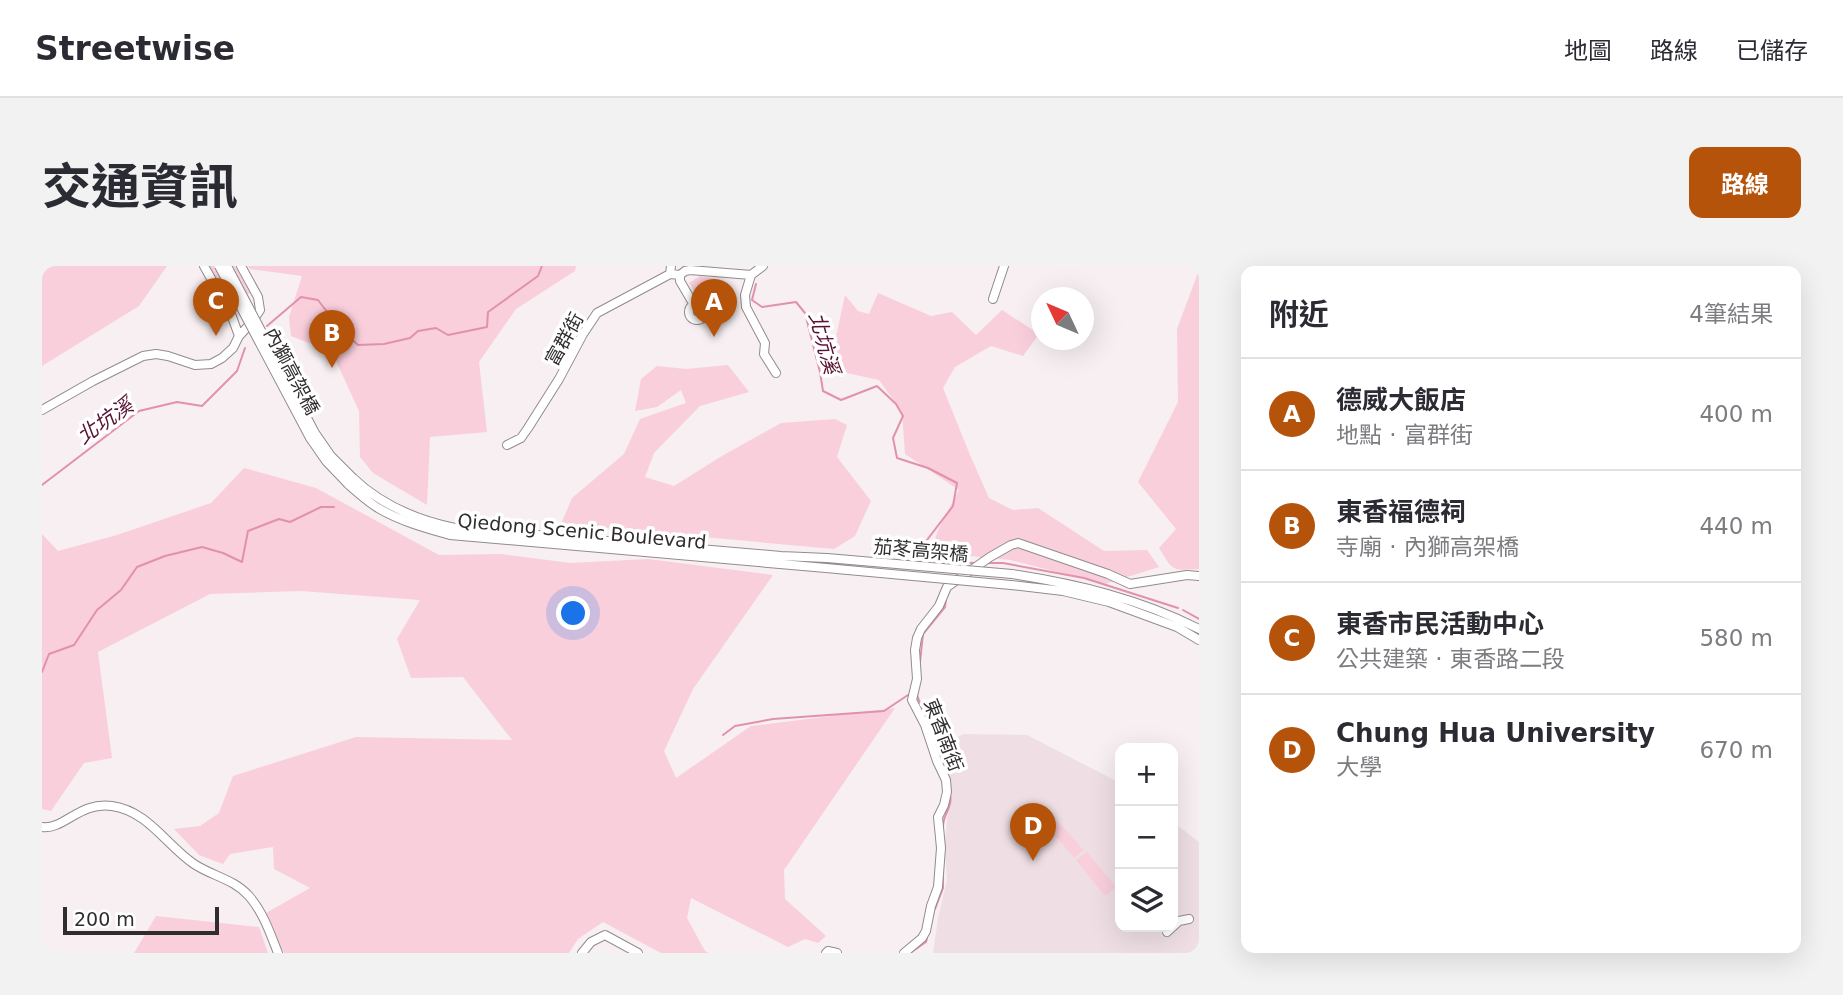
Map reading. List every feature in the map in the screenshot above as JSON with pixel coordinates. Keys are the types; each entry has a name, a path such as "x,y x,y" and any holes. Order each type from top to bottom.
{"street":[{"path":"204,266 231,314 239,336"},
{"name":"內獅高架橋","path":"219,266 310,438 326,461 350,481"},
{"name":"內獅高架橋","path":"226,266 315,433 350,481"},
{"path":"42,410 93,380 143,356 168,356 195,365 211,364 222,358 233,348 260,310 258,298 241,266"},
{"path":"763,266 751,275 744,295 746,307 765,343 764,354 776,373"},
{"path":"993,299 1004,266"},
{"name":"富群街","path":"508,445 521,438 528,428 597,313 672,269 680,267 682,273 751,275"},
{"path":"682,273 680,281 694,305"},
{"path":"231,314 252,323"},
{"path":"42,416 96,386 107,375"},
{"name":"Qiedong Scenic Boulevard","path":"350,481 416,519 455,528 827,558"},
{"name":"Qiedong Scenic Boulevard","path":"350,481 375,506 415,526 450,535 826,568"},
{"name":"東香南街","path":"904,953 922,938 926,931 940,876 938,823 947,792 946,780 926,725 912,700 917,672 917,638 939,606 947,587 990,557 1018,543 1130,584 1187,575 1199,576"},
{"name":"茄苳高架橋","path":"827,558 1012,574 1064,582 1117,596 1199,629"},
{"name":"茄苳高架橋","path":"826,568 1063,591 1109,602 1177,627 1199,640"},
{"path":"42,827 55,825 92,806 114,806 140,816 194,864 242,889 264,919 278,953"},
{"path":"1178,922 1189,919"},
{"path":"582,953 591,942 606,935 638,953"},
{"path":"826,953 837,953"}],"shaded area":[{"path":"42,266 167,266 139,306 42,366"},
{"path":"208,266 235,266 250,293 229,305"},
{"path":"248,266 576,266 575,271 516,309 479,362 487,432 430,437 427,505 373,473 360,457 359,411 332,352 291,336 289,317 302,276 250,269"},
{"path":"1199,270 1199,569 1183,570 1174,568 1159,548 1176,529 1138,482 1178,402 1177,329"},
{"path":"700,276 717,279 725,289 701,303 689,283"},
{"path":"878,293 931,316 952,312 976,335 1002,310 1031,329 1031,345 1023,356 991,346 955,367 943,388 989,498 1013,510 1038,508 1104,551 1147,550 1159,567 1105,584 1010,560 930,552 959,490 905,454 902,412 879,380 847,373 831,360 845,295 858,311 869,314"},
{"path":"728,365 749,392 700,406 654,453 645,477 674,486 781,423 835,419 847,425 837,457 871,501 855,536 834,549 561,524 572,498 624,454 640,419 686,403 681,390 657,407 635,411 641,379 657,366 686,369"},
{"path":"244,468 316,488 439,555 501,554 571,563 648,559 773,575 693,689 664,751 676,778 751,726 895,708 784,870 785,899 826,936 818,943 805,939 788,947 691,898 687,918 705,951 709,953 661,953 603,922 578,939 569,953 284,953 266,913 310,888 274,869 273,847 230,854 223,864 199,855 174,829 200,826 219,813 233,776 356,737 512,740 463,677 411,678 397,639 420,600 301,591 210,594 98,652 112,758 84,763 51,811 42,809 42,534 58,551 117,535 211,503"},
{"path":"964,734 1027,735 1115,780 1115,932 1178,932 1178,826 1199,842 1199,953 933,953 947,880 945,843 950,791 948,773 939,744"},
{"path":"1049,814 1083,850 1074,858 1059,840 1041,825"},
{"path":"1087,852 1115,888 1105,896 1076,860"},
{"path":"156,916 259,927 268,953 134,953"}],"waterway":[{"name":"北坑溪","path":"267,326 301,297 318,300 341,330 358,345 384,344 410,338 418,331 436,328 448,335 487,327 488,312 538,276 542,266"},
{"name":"北坑溪","path":"756,284 752,300 762,307 796,302 805,313 823,391 841,400 877,386 896,404 903,416 893,438 897,458 928,468 957,483 953,506 914,557 975,563"},
{"name":"北坑溪","path":"42,485 139,411 177,402 202,406 237,371 245,348"},
{"path":"42,672 49,654 74,645 97,610 121,590 137,567 165,556 202,547 242,562 248,531 279,519 290,522 321,507 334,507"},
{"name":"北坑溪","path":"989,563 1003,563 1084,578 1178,608"},
{"path":"920,662 923,634 945,607 946,599"},
{"name":"北坑溪","path":"1183,610 1199,619"},
{"path":"723,735 735,726 773,719 884,711 908,695"},
{"path":"917,695 925,716"},
{"path":"943,826 950,795"},
{"path":"935,909 943,888 943,874"},
{"path":"910,953 926,942 927,938"}],"place":[{"name":"東香市民活動中心","path":"216,336"},
{"name":"德威大飯店","path":"714,337"},
{"name":"東香福德祠","path":"332,368"},
{"name":"Chung Hua University","path":"1033,861"}]}
